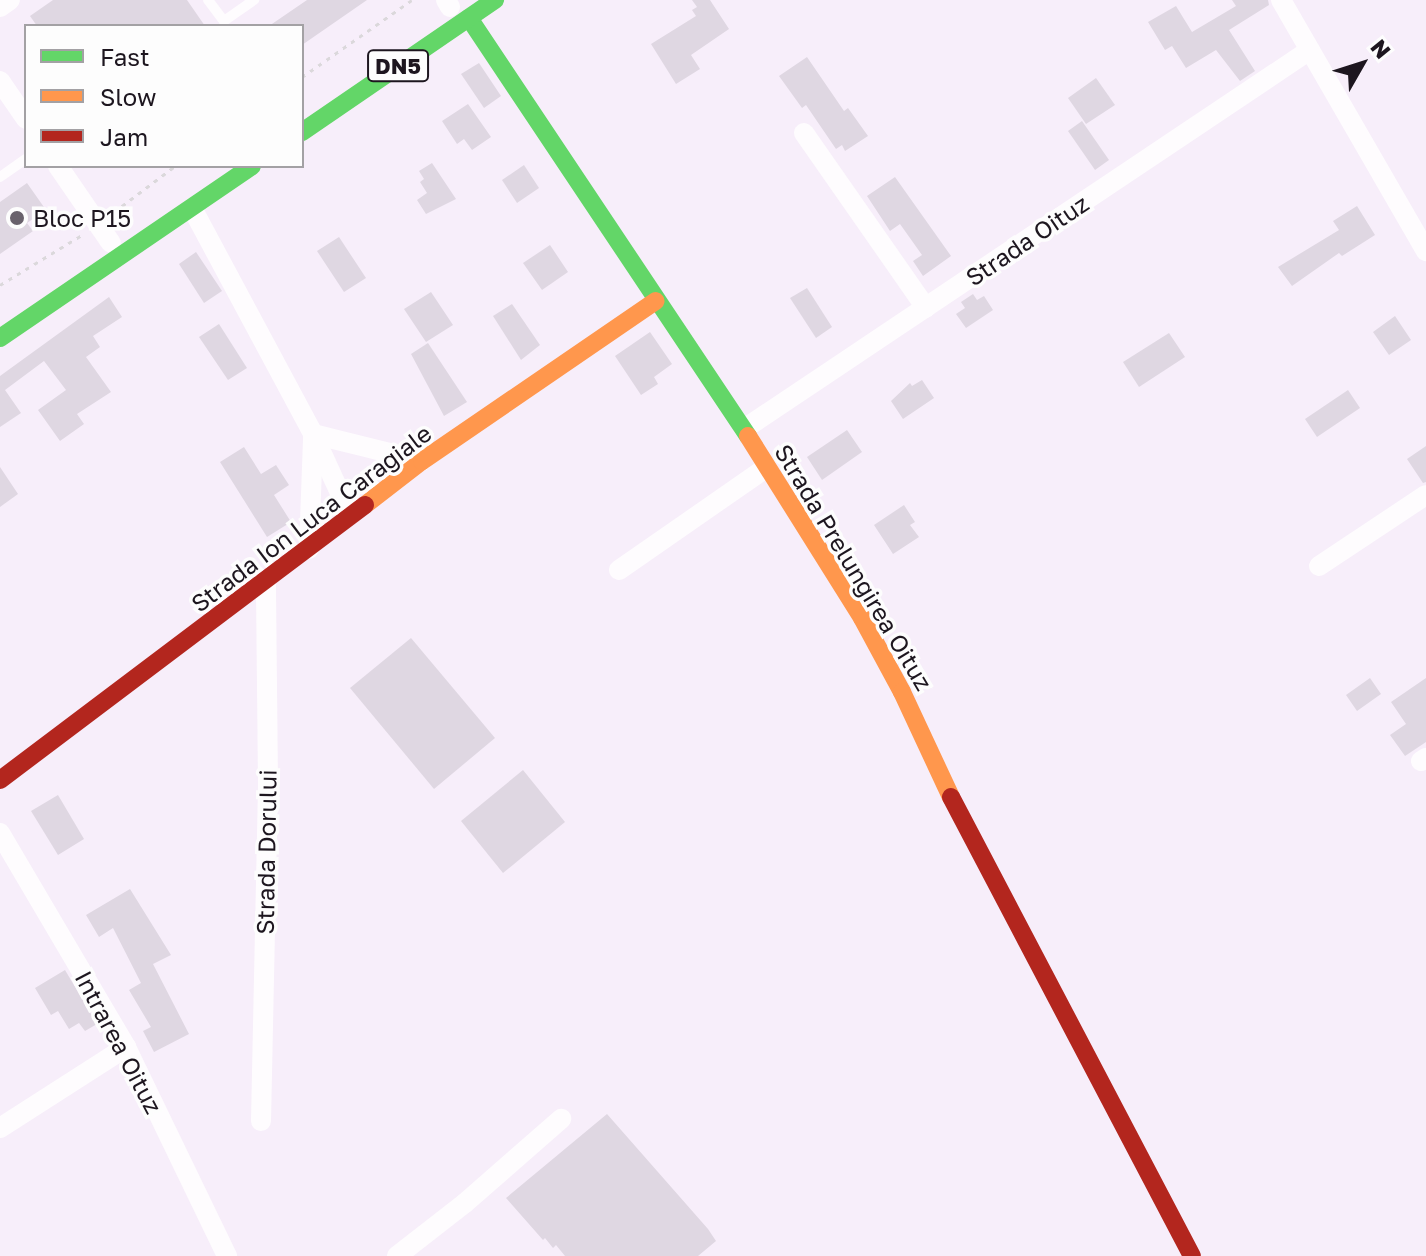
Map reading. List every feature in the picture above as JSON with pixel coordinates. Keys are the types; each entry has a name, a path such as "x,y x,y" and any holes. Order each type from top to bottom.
{"main road":[{"name":"DN5","path":"304,131 495,0"},
{"name":"Strada Prelungirea Oituz","path":"469,18 744,429 854,606 902,692 954,803 1192,1256"},
{"name":"DN5","path":"304,109 401,41"},
{"path":"0,318 218,168"},
{"path":"0,338 249,168"},
{"name":"Strada Ion Luca Caragiale","path":"0,780 266,583 422,461 656,301"}],"street":[{"path":"0,7 10,0"},
{"path":"1281,0 1426,251"},
{"name":"Strada Oituz","path":"744,429 1310,50"},
{"path":"0,81 24,116"},
{"path":"804,133 926,308"},
{"path":"59,168 111,243"},
{"path":"192,208 313,434 350,515"},
{"path":"313,434 422,461"},
{"path":"309,549 313,434"},
{"path":"619,570 767,467"},
{"path":"1319,566 1426,495"},
{"name":"Strada Dorului","path":"261,1121 268,782 266,583"},
{"name":"Intrarea Oituz","path":"0,833 126,1047 227,1256"},
{"path":"0,1128 126,1047"},
{"path":"397,1256 465,1203 561,1119"}],"lane":[{"path":"208,0 220,24 254,0"},
{"path":"0,177 24,160"}],"path":[{"path":"304,76 412,0"}],"building":[{"path":"53,0 187,0 204,24 36,24 30,16"},
{"path":"307,0 367,0 304,44 304,24 272,24"},
{"path":"692,0 710,0 729,29 691,55 700,69 676,84 651,44 696,16 692,10 697,7"},
{"path":"1232,0 1268,0 1269,5 1229,30 1255,71 1240,81 1216,50 1186,68 1172,46 1165,50 1148,22 1176,6 1192,32 1236,6"},
{"path":"807,57 844,111 848,108 868,136 845,151 842,145 836,149 806,105 802,108 779,76"},
{"path":"479,63 501,96 484,108 461,74"},
{"path":"1096,78 1115,105 1086,124 1068,98"},
{"path":"468,104 491,137 472,150 464,139 457,144 442,121"},
{"path":"1082,121 1109,160 1095,170 1068,131"},
{"path":"432,163 456,199 426,214 417,200 427,193 420,182 424,179 419,171"},
{"path":"524,165 539,188 517,203 502,180"},
{"path":"895,177 951,256 923,276 913,261 922,255 900,224 890,231 867,196"},
{"name":"Bloc P15","path":"27,183 46,210 27,223 33,231 0,254 0,202"},
{"path":"1357,206 1375,235 1342,256 1339,253 1292,286 1278,267 1339,230 1333,221"},
{"path":"339,237 366,278 344,292 317,251"},
{"path":"550,245 568,272 542,290 523,263"},
{"path":"196,252 222,291 204,303 179,264"},
{"path":"807,288 832,327 816,338 790,298"},
{"path":"431,292 453,325 426,342 404,309"},
{"path":"973,294 977,300 984,296 993,310 966,328 956,314 965,308 961,302"},
{"path":"109,297 122,317 93,336 100,347 86,357 111,392 77,414 84,424 60,441 38,410 66,390 44,361 5,390 21,413 0,427 0,376"},
{"path":"512,304 540,345 521,360 493,316"},
{"path":"1395,316 1411,340 1389,355 1373,332"},
{"path":"219,324 247,368 228,380 199,337"},
{"path":"650,332 672,364 654,377 658,384 641,395 615,356"},
{"path":"1169,333 1185,357 1139,387 1123,362"},
{"path":"428,343 467,402 444,416 411,354"},
{"path":"922,380 934,398 903,419 891,401 910,383 912,386"},
{"path":"1348,390 1360,408 1317,437 1305,419"},
{"path":"847,430 862,452 822,480 807,457"},
{"path":"1426,446 1426,482 1423,483 1407,459"},
{"path":"244,447 261,474 276,465 289,485 274,495 291,522 267,537 220,462"},
{"path":"0,467 18,494 0,507"},
{"path":"904,505 915,522 910,525 919,537 893,554 874,525"},
{"path":"411,638 495,738 434,789 350,688"},
{"path":"1370,678 1381,694 1357,711 1346,695"},
{"path":"1426,678 1426,742 1405,756 1390,735 1406,724 1391,702"},
{"path":"523,770 565,822 503,873 461,821"},
{"path":"58,795 84,839 58,855 31,811"},
{"path":"130,889 171,955 153,964 189,1034 154,1052 143,1031 151,1027 129,990 141,983 113,928 99,937 86,915"},
{"path":"65,970 97,1024 85,1031 79,1023 69,1029 58,1011 51,1015 35,988"},
{"path":"607,1114 716,1241 698,1256 565,1256 556,1245 553,1248 545,1238 543,1240 506,1198"}],"traffic: fast":[{"path":"304,131 495,0"},
{"path":"469,18 748,436"},
{"path":"0,338 249,168"}],"traffic: slow":[{"path":"365,505 422,461 656,301"},
{"path":"748,436 862,618 902,692 951,797"}],"traffic: jam":[{"path":"0,780 365,505"},
{"path":"951,797 1192,1256"}],"place":[{"name":"Bloc P15","path":"17,218"}]}
